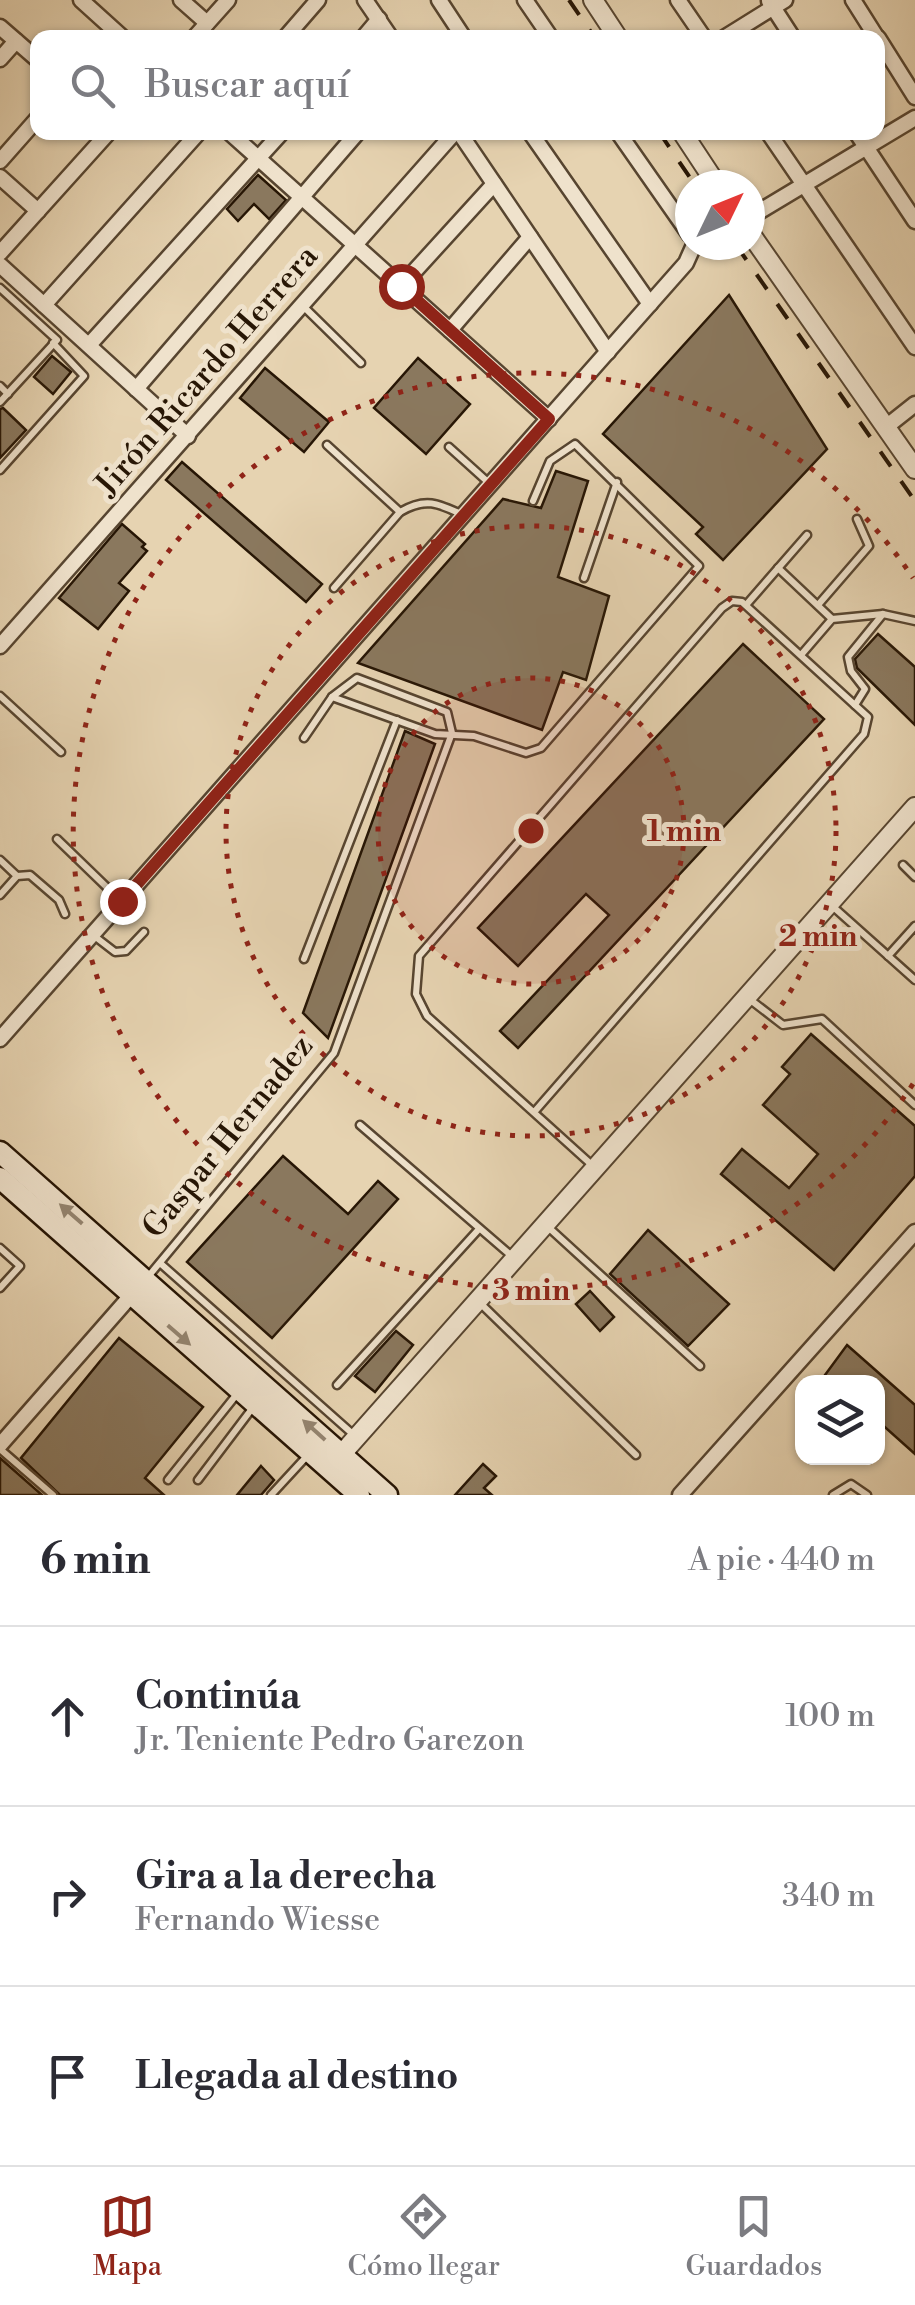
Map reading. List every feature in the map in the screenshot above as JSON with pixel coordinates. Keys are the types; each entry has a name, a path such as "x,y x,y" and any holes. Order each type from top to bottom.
{"main road":[{"path":"0,1152 146,1279 335,1461 360,1495"},
{"path":"0,1178 146,1279 248,1396 311,1452 335,1461 387,1495"}],"street":[{"path":"81,0 114,30"},
{"path":"181,0 207,23"},
{"path":"201,30 228,0"},
{"path":"292,30 318,0"},
{"path":"365,0 386,30"},
{"path":"439,0 459,30"},
{"path":"525,0 546,30"},
{"path":"592,0 613,30"},
{"path":"678,0 699,30"},
{"path":"853,0 872,30"},
{"path":"736,30 776,2 789,30"},
{"path":"369,30 378,19"},
{"path":"0,27 30,53"},
{"path":"0,60 16,42"},
{"path":"885,50 915,97"},
{"path":"885,138 915,118"},
{"path":"0,161 30,127"},
{"path":"0,253 102,140"},
{"path":"44,305 192,140"},
{"path":"237,140 549,419"},
{"path":"88,346 275,140"},
{"path":"136,389 351,140"},
{"name":"Jirón Ricardo Herrera","path":"0,646 353,244 450,140"},
{"path":"463,140 608,352"},
{"path":"536,140 650,304"},
{"path":"623,140 675,216"},
{"path":"687,140 708,170"},
{"path":"773,140 915,347"},
{"path":"861,140 915,221"},
{"path":"765,210 883,140"},
{"path":"0,178 38,211"},
{"path":"401,286 494,184"},
{"path":"450,330 530,237"},
{"path":"765,255 915,469"},
{"path":"0,1038 650,304 681,260"},
{"path":"0,266 188,436"},
{"path":"886,428 915,404"},
{"path":"335,1461 915,807"},
{"path":"680,1495 915,1232"},
{"name":"Gaspar Hernadez","path":"0,1447 146,1279"}],"lane":[{"path":"0,288 56,340 0,402"},
{"path":"301,304 361,363"},
{"path":"0,470 84,376 53,343"},
{"path":"0,386 8,394"},
{"path":"327,444 400,512"},
{"path":"332,697 435,734 452,733 526,753 541,748 699,566 617,482 572,444 550,461 533,501"},
{"path":"449,447 490,485"},
{"path":"584,578 617,482"},
{"path":"334,588 400,512 416,502 431,501 464,515"},
{"path":"818,605 869,546 858,519"},
{"path":"746,605 807,535"},
{"path":"778,568 832,619"},
{"path":"536,1110 864,734 868,717 746,605 732,601 722,608 419,956 416,994 428,1016 596,1168"},
{"path":"801,655 832,619 883,614 915,621"},
{"path":"855,705 865,689 850,670 848,658 883,614"},
{"path":"304,738 332,697 357,678 448,712 452,733"},
{"path":"0,696 61,752"},
{"path":"304,959 397,720"},
{"name":"Gaspar Hernadez","path":"146,1279 334,1052 452,733"},
{"path":"57,839 122,901"},
{"path":"0,860 17,876"},
{"path":"904,865 915,877"},
{"path":"0,896 17,876 30,875 59,900 65,914"},
{"path":"829,904 915,980"},
{"path":"888,956 915,926"},
{"path":"92,934 115,952 126,951 144,932"},
{"path":"747,998 783,1025 814,1017 822,1020 915,1104"},
{"path":"360,1125 516,1260"},
{"path":"546,1225 700,1366"},
{"path":"338,1385 480,1229"},
{"path":"0,1248 20,1266 0,1288"},
{"path":"146,1279 356,1437"},
{"path":"479,1302 636,1455"},
{"path":"168,1480 248,1396"},
{"path":"198,1480 248,1396"},
{"path":"0,1447 53,1495"},
{"path":"271,1495 311,1452"},
{"path":"833,1495 851,1484 866,1495"}],"building":[{"path":"258,175 286,200 269,219 254,204 238,221 227,209"},
{"path":"729,295 827,449 723,560 696,534 703,527 603,434"},
{"path":"52,356 71,372 53,394 34,377"},
{"path":"418,358 470,404 426,454 374,408"},
{"path":"265,368 329,422 304,452 240,398"},
{"path":"0,409 26,430 0,458"},
{"path":"182,462 322,584 306,602 166,480"},
{"path":"556,471 588,481 558,577 609,596 586,680 563,672 542,730 358,663 503,499 541,508"},
{"path":"122,524 145,544 142,547 147,551 119,583 129,591 98,629 59,598"},
{"path":"878,634 915,667 915,725 857,668 855,659"},
{"path":"743,644 824,719 518,1048 500,1031 609,915 586,894 518,966 478,928"},
{"path":"405,731 435,744 328,1038 303,1013"},
{"path":"811,1034 915,1126 915,1176 834,1270 721,1174 742,1149 789,1188 818,1154 763,1105 790,1074 782,1067"},
{"path":"283,1156 348,1214 378,1181 398,1199 272,1338 187,1262"},
{"path":"648,1230 729,1304 688,1346 610,1274"},
{"path":"590,1291 614,1317 600,1331 576,1304"},
{"path":"396,1331 413,1345 375,1392 355,1376"},
{"path":"119,1338 203,1407 145,1478 164,1495 60,1495 21,1458"},
{"path":"847,1345 881,1375 825,1375"},
{"path":"885,1379 915,1405 915,1454 885,1427"},
{"path":"0,1458 42,1495 0,1495"},
{"path":"483,1464 496,1476 484,1488 492,1495 455,1495"},
{"path":"261,1466 274,1480 261,1495 237,1495"}],"railway":[{"path":"569,0 590,30"},
{"path":"664,140 685,170"},
{"path":"746,260 915,501"}],"route":[{"path":"122,901 549,419 401,286"}]}
